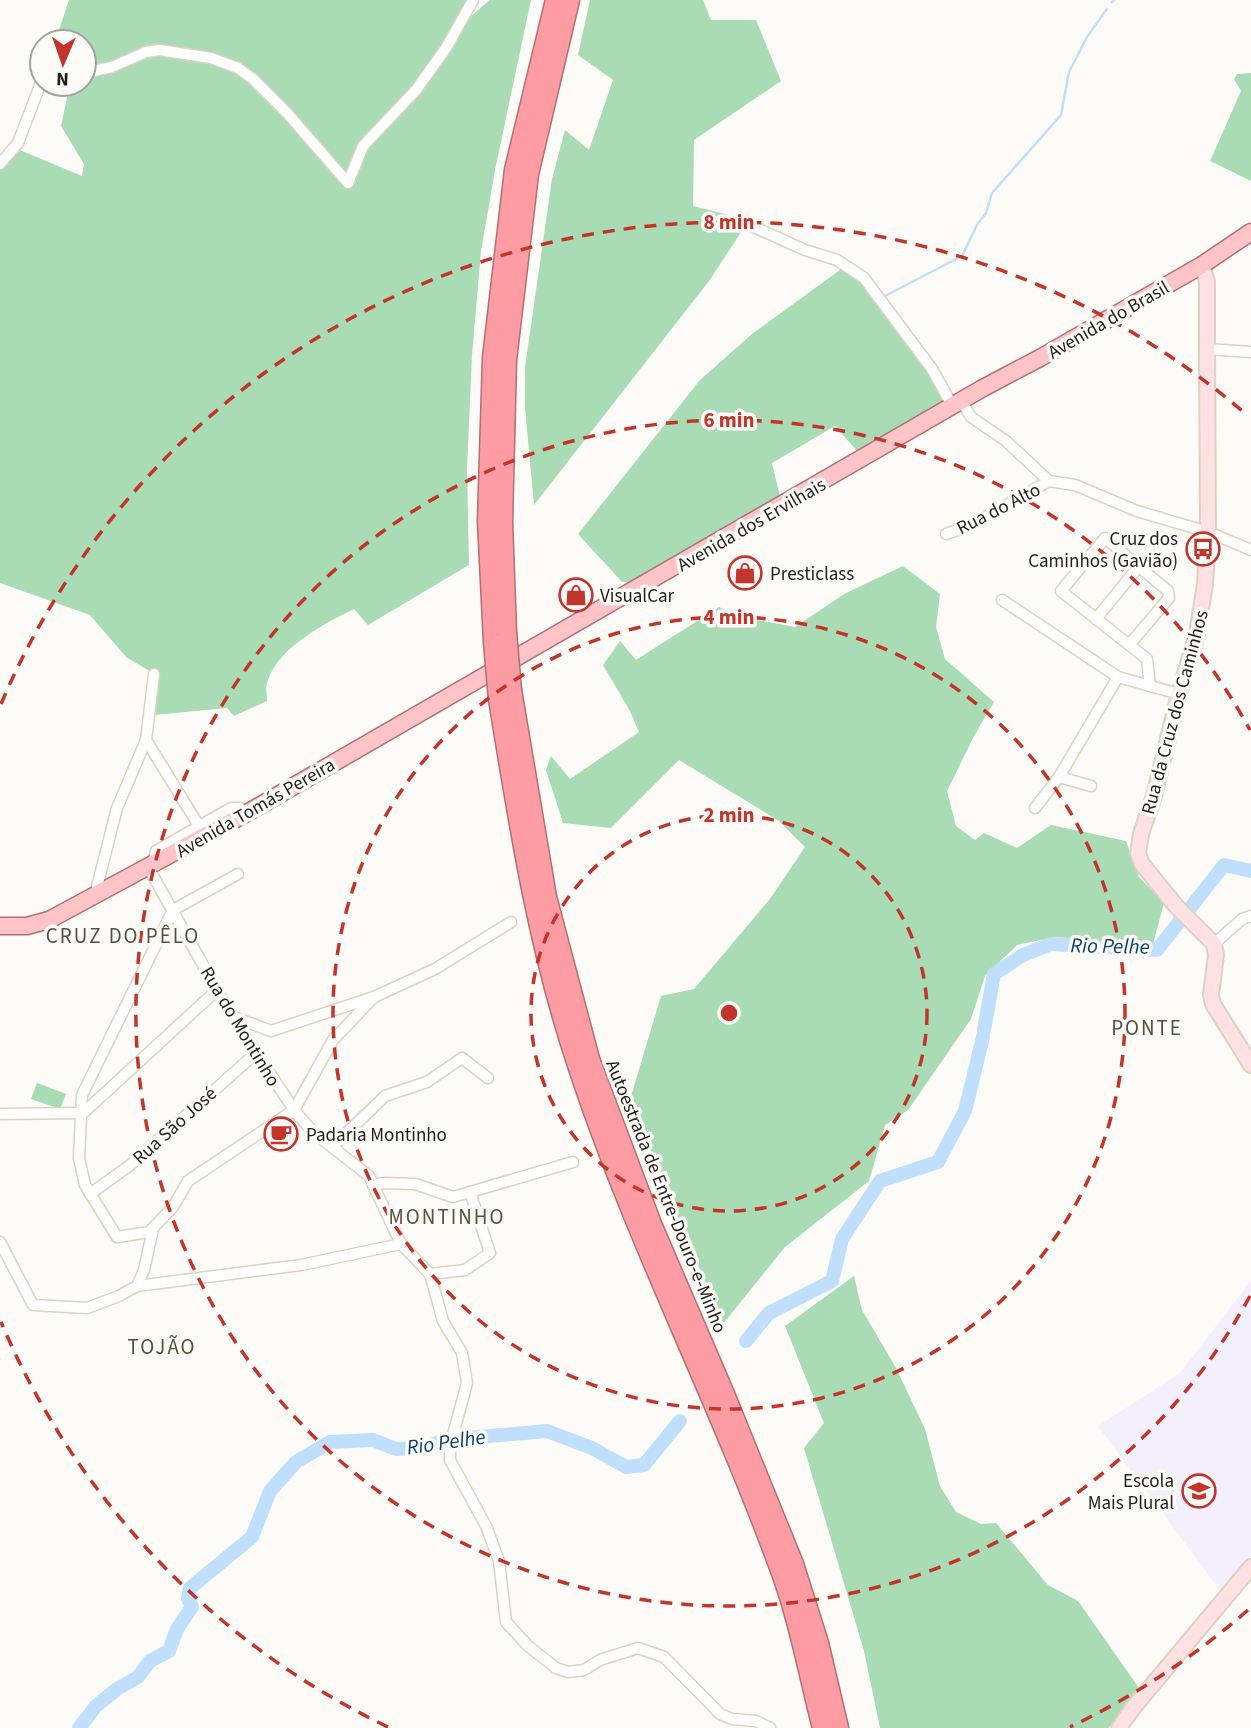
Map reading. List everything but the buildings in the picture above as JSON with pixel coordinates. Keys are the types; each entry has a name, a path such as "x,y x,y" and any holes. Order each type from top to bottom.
{"highway":[{"name":"Autoestrada de Entre-Douro-e-Minho","path":"555,0 514,170 492,358 487,521 505,694 531,899 576,1065 638,1230 712,1397 779,1568 821,1728"},
{"name":"Autoestrada de Entre-Douro-e-Minho","path":"500,638 507,360 530,174 570,0"},
{"name":"Autoestrada de Entre-Douro-e-Minho","path":"505,694 547,897 590,1059 652,1224 794,1564 819,1643 839,1728"}],"main road":[{"name":"Avenida do Brasil","path":"957,405 1202,265 1251,232"},
{"name":"Avenida dos Ervilhais","path":"502,665 957,405"},
{"name":"Avenida Tomás Pereira","path":"0,926 27,926 49,920 101,894 502,665"}],"street":[{"path":"98,70 112,67 146,52 159,50 211,58 239,68 287,113 348,183 363,146 430,72 473,0"},
{"path":"0,164 18,144 35,98"},
{"path":"754,227 805,250 838,260 864,278 957,405 1006,441 1049,481 1075,485 1137,511 1249,545"},
{"name":"Rua da Cruz dos Caminhos","path":"1202,265 1207,282 1208,532 1200,622 1138,853 1142,864 1176,906 1214,944"},
{"path":"1186,274 1196,278 1206,295"},
{"path":"1208,349 1251,352"},
{"name":"Rua do Alto","path":"946,534 968,526 1049,481"},
{"path":"1129,645 1169,598 1168,591 1105,538 1061,591 1096,619 1129,645 1147,659 1150,686"},
{"path":"1096,619 1139,566"},
{"path":"1002,600 1118,677 1179,694"},
{"path":"101,894 97,887 117,808 146,740 154,674"},
{"path":"1035,808 1059,777 1118,677"},
{"path":"146,740 199,826"},
{"path":"1059,777 1091,786"},
{"path":"151,865 156,851 231,808 240,808 247,813"},
{"name":"Rua do Montinho","path":"151,865 233,1017 294,1110 313,1132 369,1176 401,1244 430,1274"},
{"path":"237,874 173,909 82,1095 79,1158 85,1185 117,1237 149,1232 173,1207 188,1181 294,1110 333,1040 374,998"},
{"path":"1251,916 1242,919 1214,944 1216,955 1211,995 1213,1004 1251,1065"},
{"path":"233,1017 271,1031 374,998 435,969 511,922"},
{"path":"0,936 27,926"},
{"path":"0,1114 80,1114 218,990"},
{"name":"Rua São José","path":"90,1194 129,1166 256,1053"},
{"path":"332,1147 385,1096 427,1082 462,1058 488,1078"},
{"path":"373,1185 415,1184 453,1197 573,1162"},
{"path":"470,1192 489,1253 465,1270 430,1274 443,1321 463,1353 467,1382 450,1446 450,1460 486,1526 499,1562 506,1622 528,1646 556,1668 568,1672 584,1670 600,1660 638,1648 664,1657 720,1714 732,1719 756,1721 770,1728"},
{"path":"137,1286 144,1270 153,1228"},
{"path":"0,1242 33,1305 87,1308 137,1286 301,1265 401,1244"},
{"path":"1119,1728 1251,1567"}],"shaded area":[{"name":"Escola Mais Plural","path":"1251,1281 1251,1557 1222,1593 1098,1426 1180,1373"}],"green space":[{"path":"69,0 469,0 471,16 490,0 531,0 481,251 472,355 467,468 469,565 368,625 354,609 304,637 274,668 267,682 267,701 234,716 227,708 154,715 158,676 126,657 90,615 0,583 0,170 17,149 82,176 84,164 61,126 67,98 98,98 98,28 60,28"},
{"path":"590,0 703,0 711,20 756,20 781,81 694,140 693,206 749,220 709,281 534,505 525,408 525,367 552,179 565,130 589,150 613,80 578,55"},
{"path":"1251,73 1251,181 1210,161 1241,91 1234,79 1237,74"},
{"path":"844,267 862,280 894,322 923,363 945,404 857,451 835,426 772,463 780,497 632,582 622,582 578,534 700,380 752,334"},
{"path":"903,566 940,594 936,627 945,659 994,702 947,791 956,826 975,840 984,833 1017,848 1051,825 1126,841 1139,877 1164,903 1153,944 1055,937 1017,945 985,976 971,1019 908,1110 885,1125 869,1181 785,1247 723,1324 629,1103 661,996 694,989 770,899 805,847 779,821 679,760 611,828 563,823 546,770 551,756 570,779 639,732 603,665 620,641 636,660 719,607 737,616 795,627 846,593"},
{"path":"37,1083 66,1094 60,1109 31,1099"},
{"path":"854,1276 862,1310 896,1368 925,1429 940,1486 956,1512 981,1524 996,1523 1048,1585 1078,1601 1139,1688 1109,1728 880,1728 864,1651 804,1448 824,1423 785,1326"}],"waterway":[{"path":"883,297 962,256 978,223 986,213 992,193 1061,115 1069,72 1087,37 1107,9"},
{"name":"Rio Pelhe","path":"984,1030 994,974 1023,955 1051,944 1157,950 1224,865 1251,871"},
{"name":"Rio Pelhe","path":"746,1341 769,1313 832,1281 842,1239 880,1181 938,1162 965,1111 983,1037"},
{"name":"Rio Pelhe","path":"79,1728 96,1706 138,1677 150,1661 169,1651 177,1629 192,1607 188,1598 190,1588 252,1537 270,1491 296,1462 330,1442 373,1440 396,1449 423,1448 444,1440 547,1431 592,1448 626,1467 644,1465 680,1421"}],"place":[{"name":"Cruz dos Caminhos (Gavião)","path":"1203,549"},
{"name":"Presticlass","path":"745,573"},
{"name":"VisualCar","path":"576,595"},
{"name":"Padaria Montinho","path":"281,1134"},
{"name":"Escola Mais Plural","path":"1199,1491"}],"district":[{"name":"CRUZ DO PÊLO","path":"123,936"},
{"name":"PONTE","path":"1147,1028"},
{"name":"MONTINHO","path":"447,1217"},
{"name":"TOJÃO","path":"162,1347"}]}
